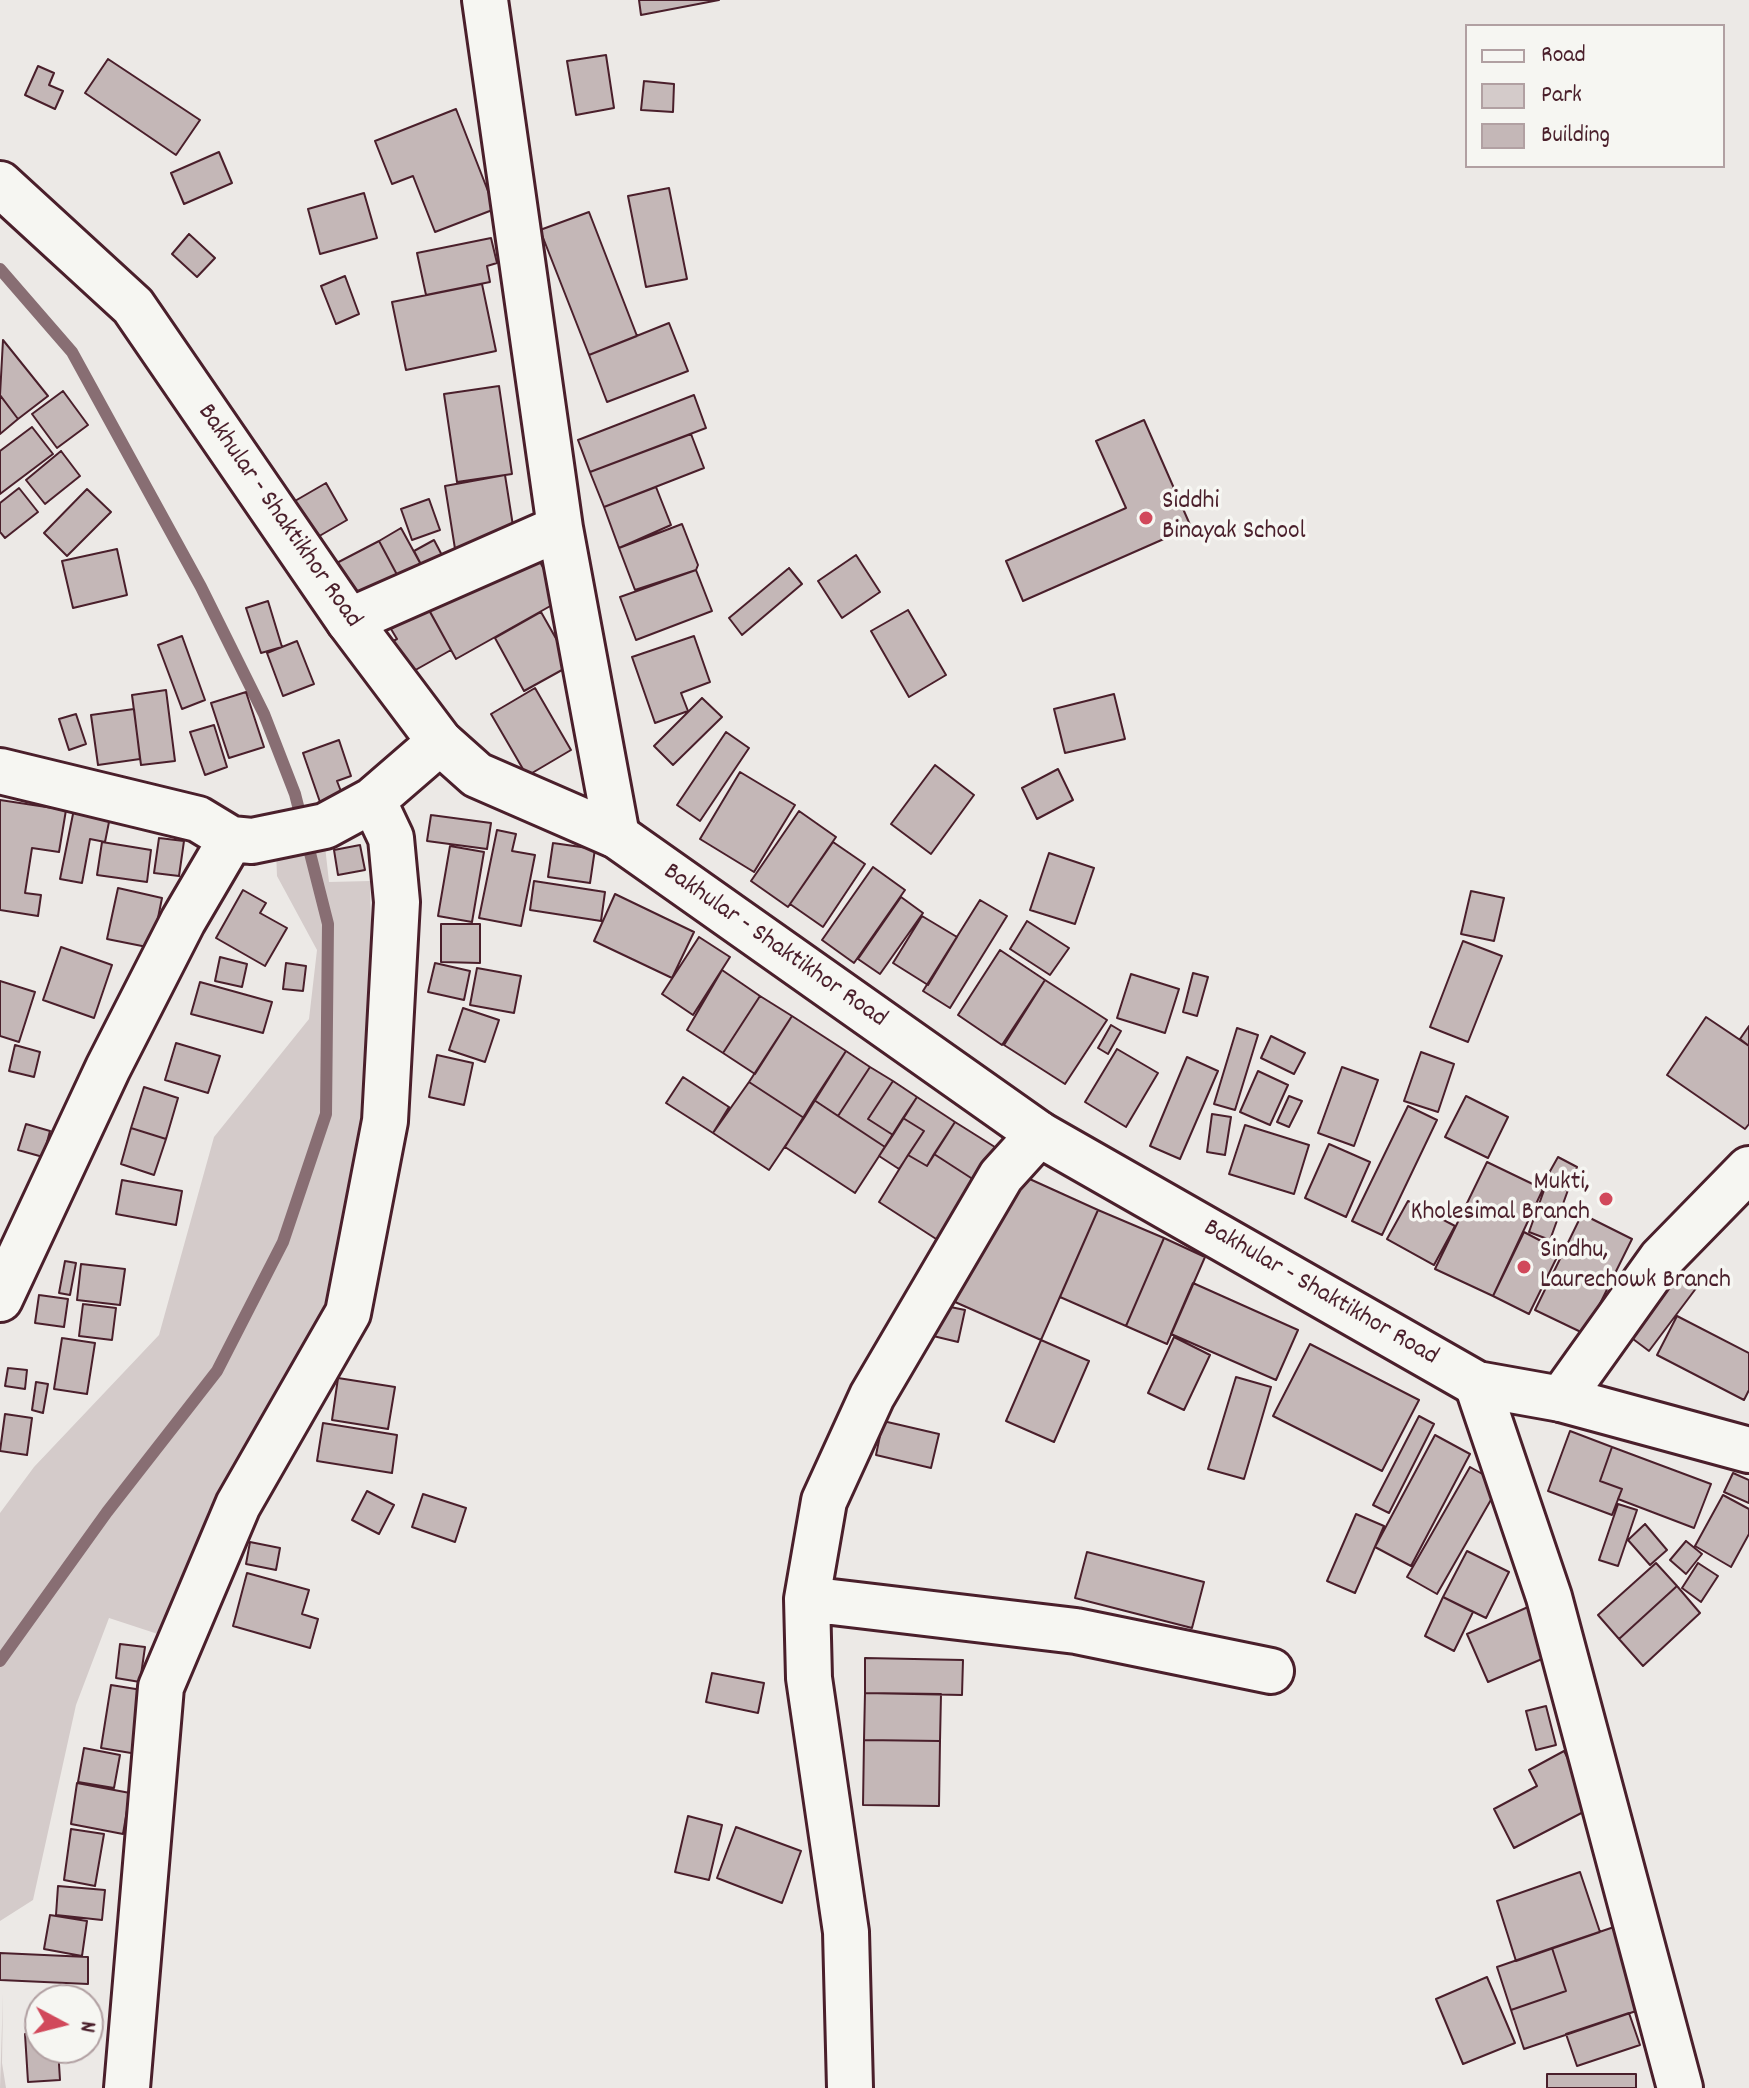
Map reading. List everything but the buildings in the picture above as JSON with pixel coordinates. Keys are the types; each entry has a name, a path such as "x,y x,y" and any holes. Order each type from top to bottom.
{"street":[{"path":"485,0 560,528 617,836"},
{"name":"Bakhular - Shaktikhor Road","path":"0,184 133,306 349,621 440,742 477,775 617,836 1039,1134 1477,1384 1561,1399 1749,1450"},
{"path":"349,621 560,528"},
{"path":"0,771 198,819 231,839 252,841 310,829 373,800 440,742"},
{"path":"127,2088 161,1687 238,1505 348,1313 377,1165 385,1121 397,902 391,838 373,800"},
{"path":"0,1299 108,1068 183,921 231,839"},
{"path":"850,2088 846,1932 809,1678 807,1599 824,1501 872,1396 1001,1176 1039,1134"},
{"path":"1561,1399 1661,1259 1749,1169"},
{"path":"1477,1384 1549,1597 1680,2088"},
{"path":"807,1599 1076,1631 1271,1671"}],"green space":[{"path":"324,837 329,882 370,881 376,1121 329,1323 208,1511 167,1637 109,1618 76,1705 33,1900 0,1921 0,1513 34,1467 159,1335 214,1137 309,1019 317,950 277,876 276,850"},
{"path":"3,1994 2,2063 6,2088 0,2088"}],"waterway":[{"path":"0,269 72,352 201,587 264,714 295,794 328,924 326,1114 283,1242 217,1371 107,1512 0,1661"}],"place":[{"name":"Siddhi Binayak School","path":"1146,518"},
{"name":"Mukti, Kholesimal Branch","path":"1606,1199"},
{"name":"Sindhu, Laurechowk Branch","path":"1524,1267"}]}
